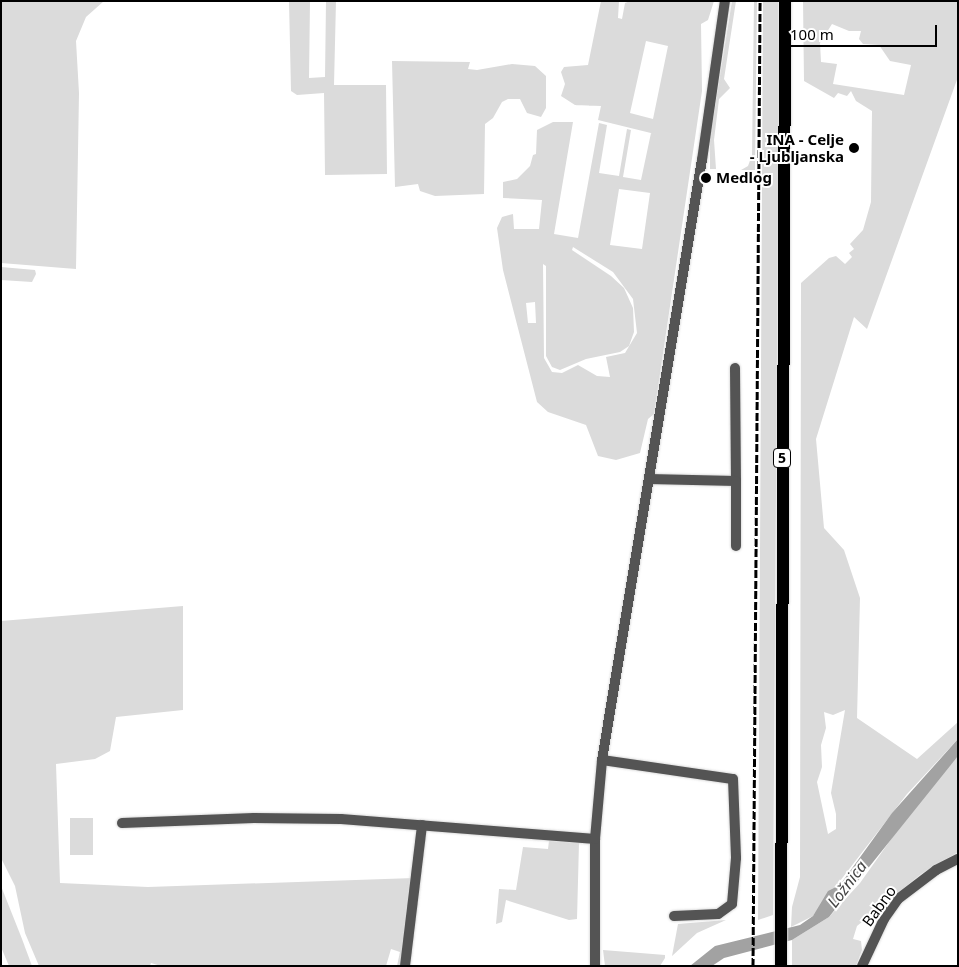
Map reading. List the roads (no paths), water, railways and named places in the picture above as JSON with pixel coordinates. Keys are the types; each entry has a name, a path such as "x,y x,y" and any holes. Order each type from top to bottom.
{"main road":[{"name":"5","path":"781,961 786,1"}],"street":[{"path":"595,966 595,839 602,760 649,480 725,1"},
{"path":"735,368 736,546"},
{"path":"649,480 736,481"},
{"path":"602,760 733,780 736,858 732,904 718,914 674,916"},
{"path":"122,823 254,818 341,819 595,839"},
{"path":"405,966 422,825"},
{"name":"Babno","path":"862,966 884,919 898,899 930,874 958,859"}],"water":[{"name":"Ložnica","path":"958,739 958,756 829,917 792,940 724,958 712,966 690,966 715,946 800,925 813,916 828,891 840,885 892,813"}],"railway":[{"path":"753,966 760,1"}],"place":[{"name":"INA - Celje - Ljubljanska","path":"854,148"},
{"name":"Medlog","path":"706,178"}]}
